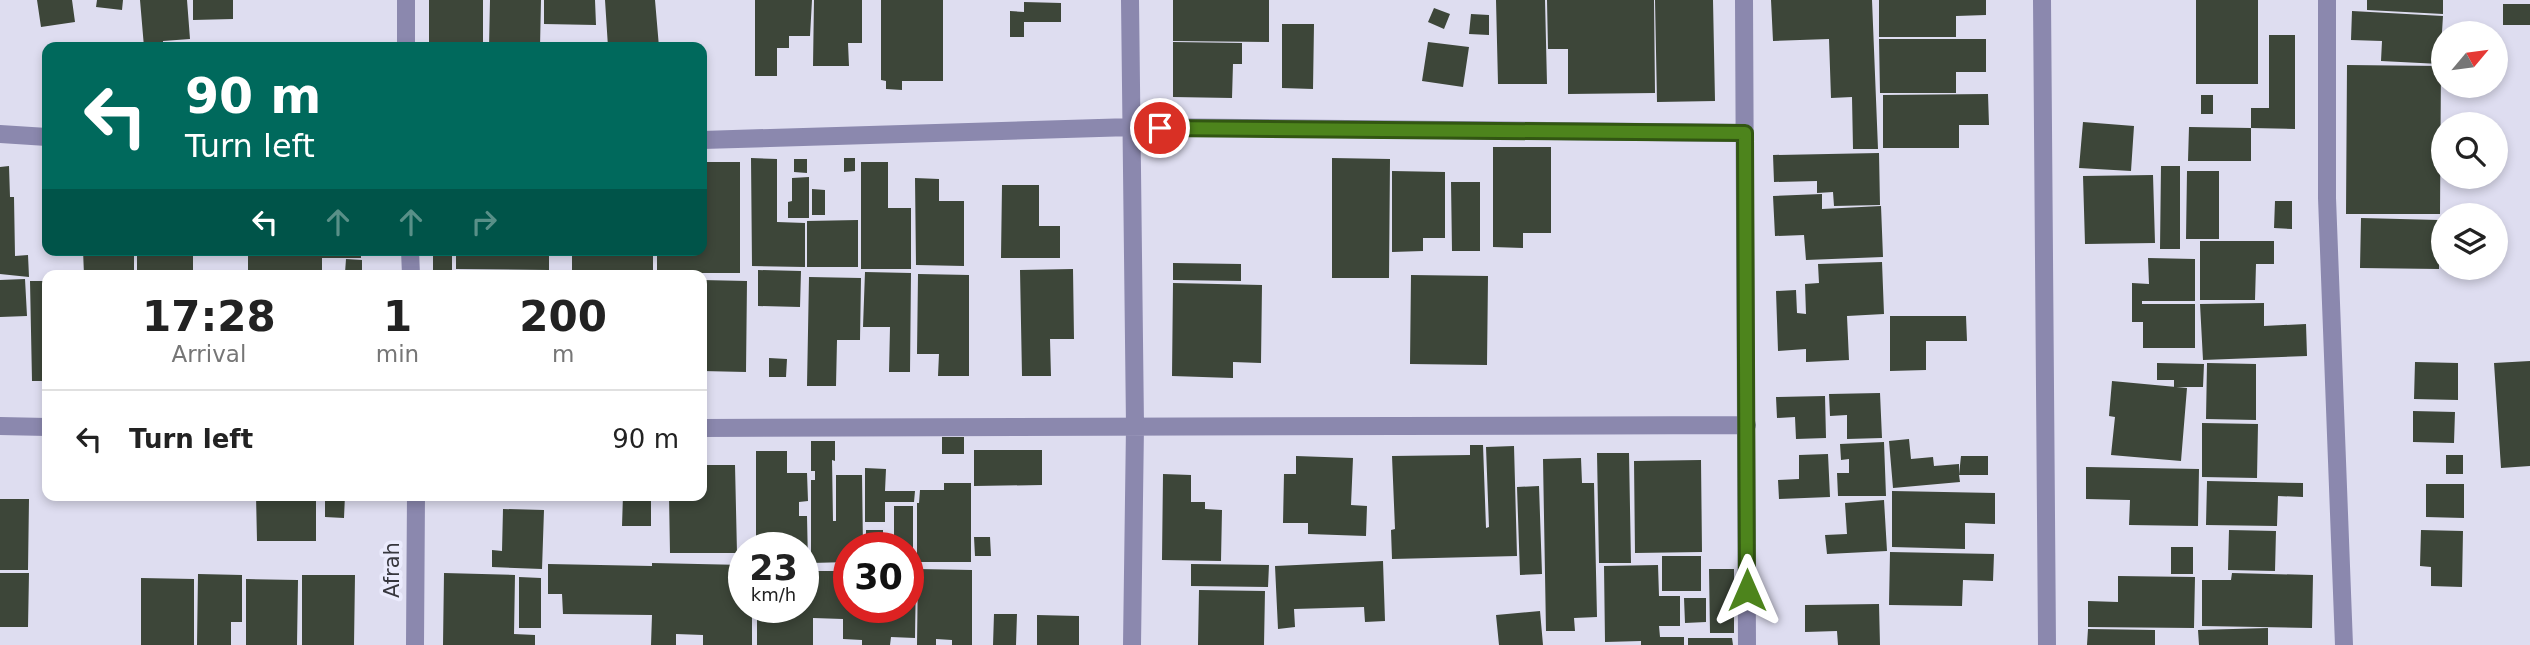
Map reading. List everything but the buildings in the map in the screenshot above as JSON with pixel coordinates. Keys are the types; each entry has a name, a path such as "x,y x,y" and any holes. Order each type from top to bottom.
{"street":[{"path":"406,42 407,0"},
{"path":"1130,0 1135,426 1132,645"},
{"path":"1744,0 1747,645"},
{"path":"2042,0 2047,645"},
{"path":"2327,0 2328,198 2344,645"},
{"path":"707,140 1132,127 1745,133"},
{"path":"0,134 42,137"},
{"path":"707,428 1748,425"},
{"path":"0,426 42,427"},
{"name":"Afrah","path":"415,645 416,501"}],"route":[{"path":"1160,128 1745,133 1747,590"}]}
